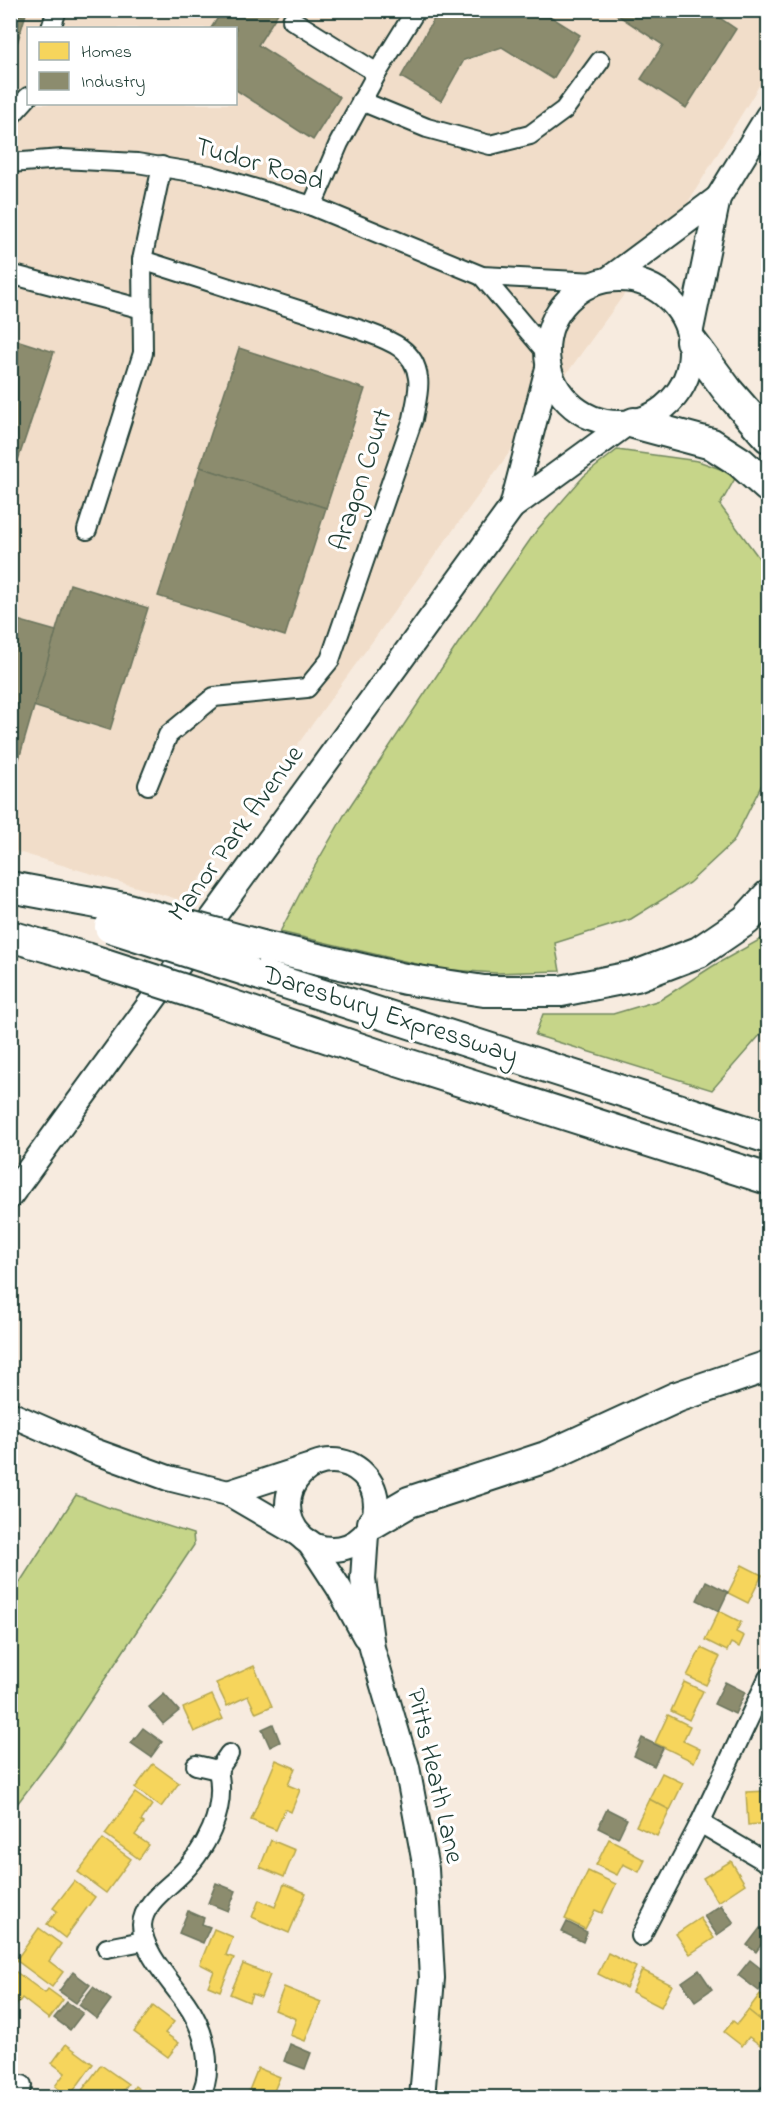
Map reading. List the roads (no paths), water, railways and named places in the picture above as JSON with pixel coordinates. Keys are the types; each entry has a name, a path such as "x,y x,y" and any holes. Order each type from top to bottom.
{"main road":[{"path":"690,337 728,391 768,436"},
{"path":"630,423 712,444 740,462 768,487"},
{"path":"10,887 117,917 262,946 405,979 484,991 561,991 636,976 699,952 746,920 768,896"},
{"name":"Daresbury Expressway","path":"10,895 117,917 245,970 768,1138"},
{"name":"Daresbury Expressway","path":"10,936 86,958 385,1057 768,1179"},
{"path":"369,1529 410,1502 546,1457 678,1397 768,1366"}],"street":[{"path":"51,27 57,10"},
{"path":"312,206 339,143 361,101 416,10"},
{"path":"292,20 376,73"},
{"path":"361,101 427,128 490,145 530,135 564,110 600,61"},
{"path":"10,117 27,98"},
{"path":"718,198 602,280 576,292 560,309 549,329 547,360 555,387 568,404 585,416 605,423 630,423 654,415 671,402 684,384 691,363 690,337 718,198 768,116"},
{"name":"Tudor Road","path":"10,163 62,159 162,166 210,175 312,206 482,276 602,280"},
{"path":"87,531 143,353 142,260 162,166"},
{"name":"Aragon Court","path":"142,260 395,343 412,358 418,378 413,419 330,660 307,688 214,697 168,735 148,785"},
{"path":"10,274 143,309"},
{"name":"Tudor Road","path":"482,276 547,360"},
{"path":"602,280 630,279 650,285 668,298 681,314 690,337"},
{"name":"Manor Park Avenue","path":"512,507 547,360"},
{"name":"Manor Park Avenue","path":"10,1196 512,507 630,423"},
{"name":"Pitts Heath Lane","path":"13,1412 94,1451 168,1478 228,1493 305,1539 339,1588 372,1648"},
{"path":"228,1493 321,1462 336,1460 350,1463 370,1482 376,1495 376,1510 369,1529 356,1542 333,1549 320,1547 305,1539 293,1525 288,1512 288,1499 298,1476 309,1467"},
{"name":"Pitts Heath Lane","path":"369,1529 363,1579 372,1648 407,1767 426,1869 432,1978 422,2097"},
{"path":"641,1935 700,1823 768,1678"},
{"path":"199,2097 208,2073 205,2045 188,2006 143,1941 142,1922 154,1897 176,1879 200,1854 214,1827 222,1786 218,1770 229,1754"},
{"path":"196,1765 218,1770"},
{"path":"700,1823 768,1863"},
{"path":"107,1948 143,1941"}]}
